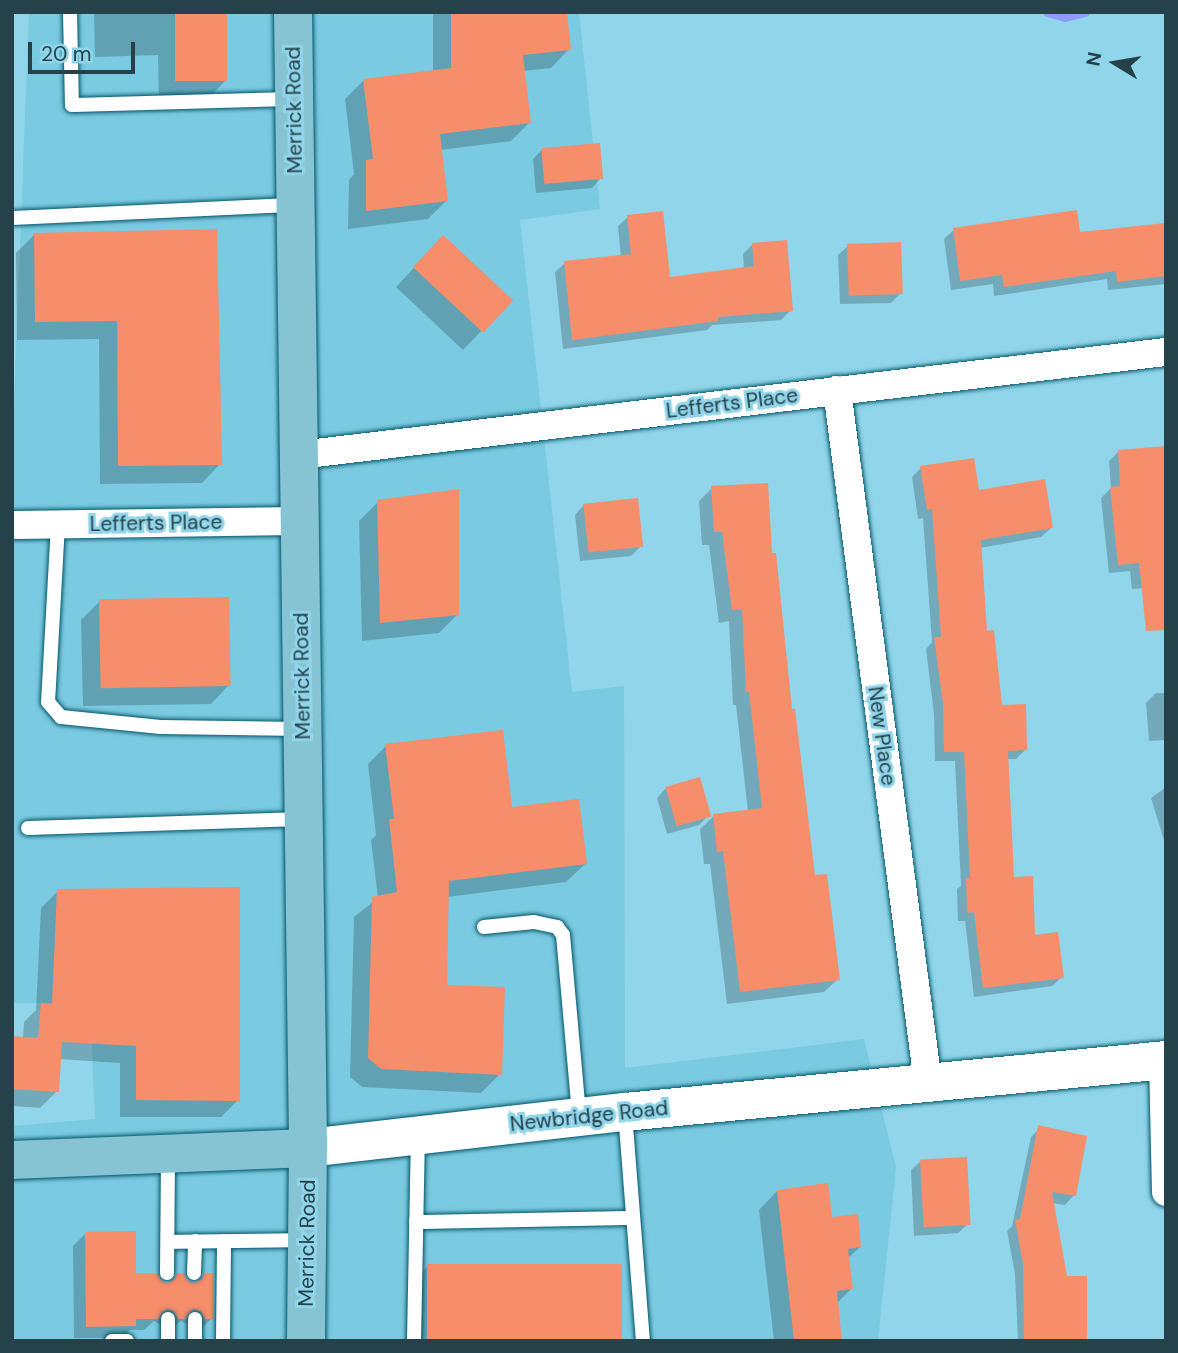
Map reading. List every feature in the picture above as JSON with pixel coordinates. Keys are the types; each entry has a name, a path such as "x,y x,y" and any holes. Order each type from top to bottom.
{"main road":[{"name":"Merrick Road","path":"293,12 308,1148 306,1341"},
{"name":"Newbridge Road","path":"12,1160 308,1148"}],"street":[{"name":"Lefferts Place","path":"299,455 1166,352"},
{"name":"New Place","path":"837,390 928,1083"},
{"name":"Lefferts Place","path":"12,525 300,521"},
{"name":"Newbridge Road","path":"308,1148 625,1112 1165,1060"},
{"path":"1165,1060 1166,1192"}],"lane":[{"path":"70,12 72,105 294,99"},
{"path":"14,218 295,204"},
{"path":"58,524 48,702 61,718 161,727 303,729"},
{"path":"28,828 304,819"},
{"path":"484,927 534,922 557,927 563,935 579,1117"},
{"path":"625,1112 643,1341"},
{"path":"414,1341 418,1136"},
{"path":"167,1273 168,1154"},
{"path":"416,1222 633,1218"},
{"path":"167,1242 307,1240"},
{"path":"194,1273 195,1241"},
{"path":"223,1341 224,1241"},
{"path":"168,1318 168,1341"},
{"path":"195,1319 195,1341"},
{"path":"112,1340 127,1341"}],"shaded area":[{"path":"29,12 579,12 600,209 520,220 572,692 624,686 625,1068 864,1039 896,1167 878,1341 12,1341 12,1126 95,1119 90,1003 12,1003 12,457"}],"building":[{"path":"175,12 227,12 227,81 175,81"},
{"path":"451,12 567,12 571,50 523,55 531,123 440,134 448,201 366,211 366,160 373,159 363,79 451,68"},
{"path":"600,143 603,179 544,184 541,148"},
{"path":"1077,210 1080,232 1166,223 1166,276 1117,282 1116,271 1004,287 1002,275 960,281 953,228"},
{"path":"663,211 670,277 754,266 752,243 787,240 793,311 718,317 718,321 572,340 564,261 631,254 627,215"},
{"path":"217,229 222,465 118,466 117,321 35,322 34,233"},
{"path":"443,235 513,300 483,333 413,267"},
{"path":"901,242 903,294 849,296 847,244"},
{"path":"1166,446 1166,630 1146,631 1139,563 1118,565 1110,487 1120,486 1118,450"},
{"path":"974,458 979,490 1045,479 1053,528 981,540 987,631 994,630 1002,705 1026,704 1027,750 1008,751 1014,877 1033,876 1035,935 1058,932 1064,978 983,988 974,912 967,913 966,878 970,878 964,752 944,752 943,704 934,637 941,637 932,509 927,510 920,466"},
{"path":"768,483 772,553 776,553 792,709 795,709 815,875 827,874 840,980 740,992 723,851 717,852 713,814 762,808 749,692 746,692 742,609 732,610 722,532 714,532 711,486"},
{"path":"459,489 459,615 380,623 377,500"},
{"path":"638,498 643,547 588,552 583,504"},
{"path":"229,597 231,686 101,688 99,599"},
{"path":"503,730 512,807 579,799 587,864 449,881 447,985 505,987 502,1075 381,1069 368,1058 372,897 397,892 389,819 394,819 385,744"},
{"path":"700,777 711,816 677,826 665,787"},
{"path":"240,887 240,1101 136,1100 136,1046 62,1042 59,1092 12,1089 12,1036 38,1038 41,1003 52,1004 57,889"},
{"path":"1038,1125 1087,1136 1076,1196 1052,1192 1067,1276 1087,1276 1087,1341 1024,1341 1023,1264 1015,1220 1020,1219"},
{"path":"967,1157 971,1225 924,1227 920,1159"},
{"path":"828,1183 832,1217 858,1214 861,1247 848,1249 853,1289 837,1291 842,1341 794,1341 777,1190"},
{"path":"136,1231 136,1273 157,1273 162,1281 168,1283 177,1273 184,1273 188,1281 194,1283 202,1279 204,1273 214,1273 214,1319 205,1319 200,1311 194,1309 185,1319 178,1319 173,1311 167,1309 158,1319 136,1319 136,1326 86,1327 85,1232"},
{"path":"427,1264 622,1264 622,1341 427,1341"}],"waterway":[{"path":"1048,12 1065,17 1085,12"}]}
